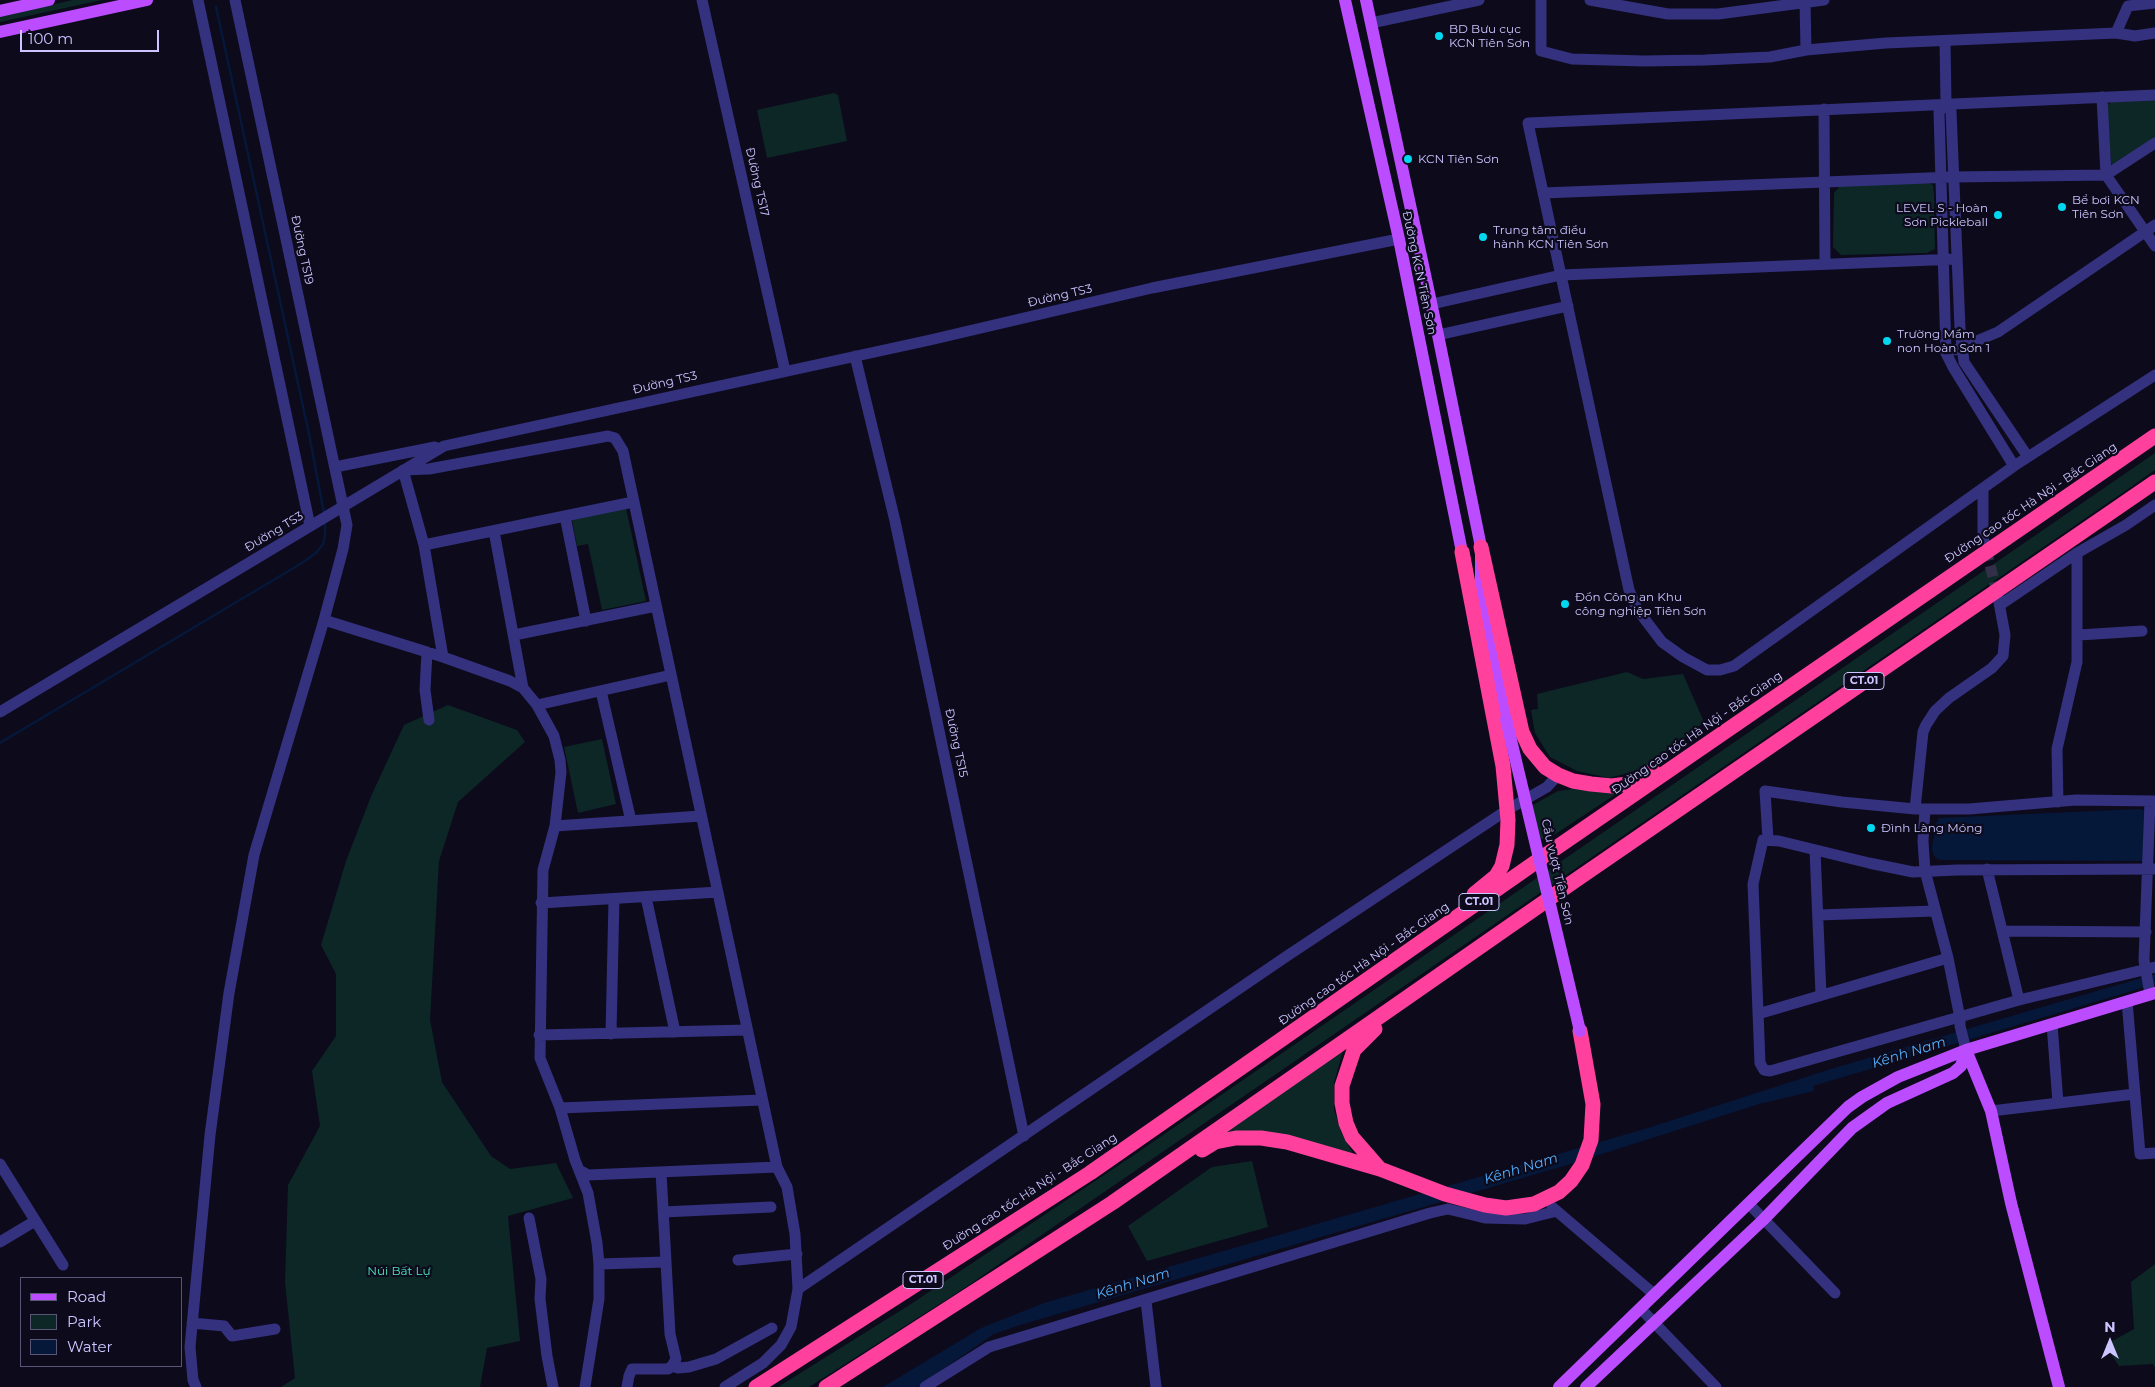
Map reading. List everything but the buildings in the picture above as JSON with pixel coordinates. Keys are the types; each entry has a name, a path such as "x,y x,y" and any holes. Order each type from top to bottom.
{"highway":[{"name":"Đường cao tốc Hà Nội - Bắc Giang","path":"756,1387 1090,1172 2155,436"},
{"name":"CT.01","path":"826,1387 1112,1203 1573,882 2155,482"},
{"path":"1481,547 1522,732 1530,749 1545,767 1573,781 1612,786 1626,784 1645,777 1814,660 1868,633"},
{"path":"1090,1172 1153,1119 1470,898 1496,876 1507,845 1507,810 1503,766 1462,552"},
{"path":"1380,1169 1352,1137 1346,1123 1342,1103 1342,1086 1354,1050 1370,1033 1503,940 1573,882"},
{"path":"939,1314 1047,1255 1215,1142 1236,1138 1278,1141 1380,1169 1445,1194 1477,1203 1506,1208 1526,1206 1543,1200 1565,1187 1582,1165 1592,1132 1592,1094 1580,1031"}],"main road":[{"path":"0,11 50,0"},
{"path":"0,32 147,0"},
{"name":"Đường KCN Tiên Sơn","path":"1345,0 1399,239 1462,552 1480,592"},
{"name":"Đường KCN Tiên Sơn","path":"1366,0 1432,304 1481,547 1480,592"},
{"path":"1399,239 1417,235"},
{"name":"Cầu vượt Tiên Sơn","path":"1480,592 1506,720 1580,1031"},
{"path":"1559,1387 1641,1310 1848,1107 1898,1077 1966,1050 2153,994"},
{"path":"1966,1050 1991,1111 2012,1210 2059,1387"},
{"path":"1586,1387 1763,1220 1852,1128 1888,1104 1953,1074 1961,1066 1966,1050"}],"street":[{"path":"198,0 310,526"},
{"name":"Đường TS19","path":"196,1387 193,1380 190,1347 210,1135 228,993 254,855 324,620 344,549 347,525 338,509 335,467 235,0"},
{"name":"Đường TS17","path":"702,0 785,370"},
{"path":"1371,23 1479,0"},
{"path":"1541,0 1541,51 1572,59 1705,60 1770,57 1806,50 1886,43 2116,34 2135,36 2155,33"},
{"path":"1590,0 1668,14 1734,6 1824,0"},
{"path":"1806,50 1808,1"},
{"path":"2116,34 2128,3 2155,3"},
{"path":"1945,41 1946,103 1951,112 1957,259 1964,362 2028,457"},
{"path":"2155,95 1528,123 1629,590 1637,609 1662,642 1683,657 1707,670 1720,670 1734,666 1983,490 2014,466 2155,375"},
{"path":"2102,97 2106,175 2155,246"},
{"path":"1946,103 1939,112 1946,353 2014,466"},
{"path":"1824,109 1825,264"},
{"path":"1543,193 1941,177 2106,175 2155,143"},
{"path":"1946,353 1998,332 2155,224"},
{"name":"Đường TS3","path":"0,712 444,446 855,356 1152,288 1399,239"},
{"path":"1432,304 1561,275 1957,259"},
{"path":"1438,335 1568,306"},
{"name":"Đường TS15","path":"855,356 895,521 1024,1136"},
{"path":"443,657 424,545 403,470 429,469 608,436 615,438 623,451 762,1100 777,1167 787,1187 797,1254 798,1288 791,1327 780,1345 763,1363 725,1387"},
{"path":"335,467 444,446"},
{"path":"1983,490 1983,537 1986,550"},
{"path":"424,545 633,502"},
{"path":"1966,1050 1948,958 1925,871 1920,809 1923,732 1934,711 1949,698 1992,668 2003,656 2005,635 1999,601 2126,525 2155,505"},
{"path":"565,516 586,621"},
{"path":"494,531 523,688"},
{"path":"2058,802 2056,749 2077,662 2077,553"},
{"path":"514,635 656,606"},
{"path":"324,620 443,657 510,681 523,688 537,705 554,736 560,760 555,826 543,870 540,1058 560,1108 575,1160 588,1193 599,1264 599,1299 592,1356 585,1387"},
{"path":"2078,635 2142,631"},
{"path":"427,652 425,690 429,720"},
{"path":"537,705 671,675"},
{"path":"601,691 631,821"},
{"path":"798,1288 1287,956 1507,810 1547,787 1558,775"},
{"path":"1768,838 1765,791 1842,802 1920,809 1968,809 2058,802 2153,801 2152,869 2146,932 2153,994"},
{"path":"555,826 701,816"},
{"path":"2149,970 2019,1000 1960,1022 1770,1071 1764,1070 1760,1063 1753,884 1763,840 1768,838 1904,870 2152,869"},
{"path":"1816,850 1821,995"},
{"path":"1987,869 2019,1000"},
{"path":"541,903 718,892"},
{"path":"646,897 675,1032"},
{"path":"611,1034 614,899"},
{"path":"1818,915 1935,911"},
{"path":"2002,931 2146,932"},
{"path":"1758,1014 1948,958"},
{"path":"2127,1001 2140,1154 2155,1153"},
{"path":"2052,1024 2058,1103"},
{"path":"539,1035 747,1030"},
{"path":"1991,1111 2135,1094"},
{"path":"560,1108 762,1100"},
{"path":"0,1164 63,1265"},
{"path":"580,1170 588,1175 777,1167"},
{"path":"627,1387 632,1369 668,1369 676,1359 670,1334 661,1172"},
{"path":"1543,1200 1656,1295"},
{"path":"1748,1204 1835,1293"},
{"path":"663,1212 771,1207"},
{"path":"925,1387 989,1347 1146,1301 1207,1280 1430,1213 1448,1209 1486,1218 1525,1219 1557,1211"},
{"path":"529,1218 541,1279 540,1298 553,1387"},
{"path":"0,1242 35,1221"},
{"path":"738,1260 797,1254"},
{"path":"599,1264 665,1262"},
{"path":"1146,1301 1156,1387"},
{"path":"1641,1310 1716,1387"},
{"path":"192,1323 224,1326 232,1336 275,1329"},
{"path":"672,1366 678,1368 689,1367 716,1359 772,1328"}],"green space":[{"path":"73,0 102,0 0,22 0,16"},
{"path":"834,93 838,95 847,141 767,158 757,110"},
{"path":"2155,99 2155,140 2116,166 2111,164 2107,105 2111,102"},
{"path":"1927,182 1933,185 1934,193 1935,249 1927,253 1841,255 1833,247 1834,193 1839,187 1844,185"},
{"path":"2155,453 2155,470 2128,489 963,1289 809,1387 778,1387 911,1304 1131,1157"},
{"path":"626,508 646,601 602,610 588,544 577,546 572,519"},
{"path":"1627,672 1643,679 1683,674 1704,722 1651,767 1609,778 1577,771 1550,757 1535,733 1531,710 1538,709 1537,694"},
{"name":"Núi Bất Lự","path":"448,705 517,730 525,742 458,802 439,861 430,1020 442,1082 491,1156 510,1169 556,1163 573,1198 508,1216 520,1341 487,1348 480,1387 281,1387 295,1378 285,1282 288,1185 320,1126 312,1071 336,1036 336,974 321,945 346,861 372,794 404,725"},
{"path":"602,739 616,804 578,813 564,747"},
{"path":"1581,788 1619,792 1548,839 1540,839 1531,806 1558,791"},
{"path":"1344,1047 1334,1083 1334,1109 1341,1132 1355,1157 1218,1134"},
{"path":"1252,1161 1268,1227 1147,1261 1128,1226 1212,1167"},
{"path":"2155,1264 2155,1368 2153,1364 2119,1366 2105,1345 2134,1329 2131,1282"}],"water":[{"path":"2140,809 2144,811 2143,861 1941,860 1933,854 1932,848 1936,824 1939,818"},
{"name":"Kênh Nam","path":"2155,974 2155,984 1813,1086 1814,1091 1759,1104 1567,1165 1020,1325 994,1334 917,1387 883,1387 981,1328 1044,1303 1648,1128 1834,1068"}],"waterway":[{"path":"216,7 309,434 324,513"},
{"path":"0,743 302,563 317,552 323,544 325,521"}],"tunnel":[{"path":"1986,550 1998,596"}],"place":[{"name":"BD Bưu cục KCN Tiên Sơn","path":"1439,36"},
{"name":"KCN Tiên Sơn","path":"1408,159"},
{"name":"Bể bơi KCN Tiên Sơn","path":"2062,207"},
{"name":"LEVEL S - Hoàn Sơn Pickleball","path":"1998,215"},
{"name":"Trung tâm điều hành KCN Tiên Sơn","path":"1483,237"},
{"name":"Trường Mầm non Hoàn Sơn 1","path":"1887,341"},
{"name":"Đồn Công an Khu công nghiệp Tiên Sơn","path":"1565,604"},
{"name":"Đình Làng Móng","path":"1871,828"}]}
